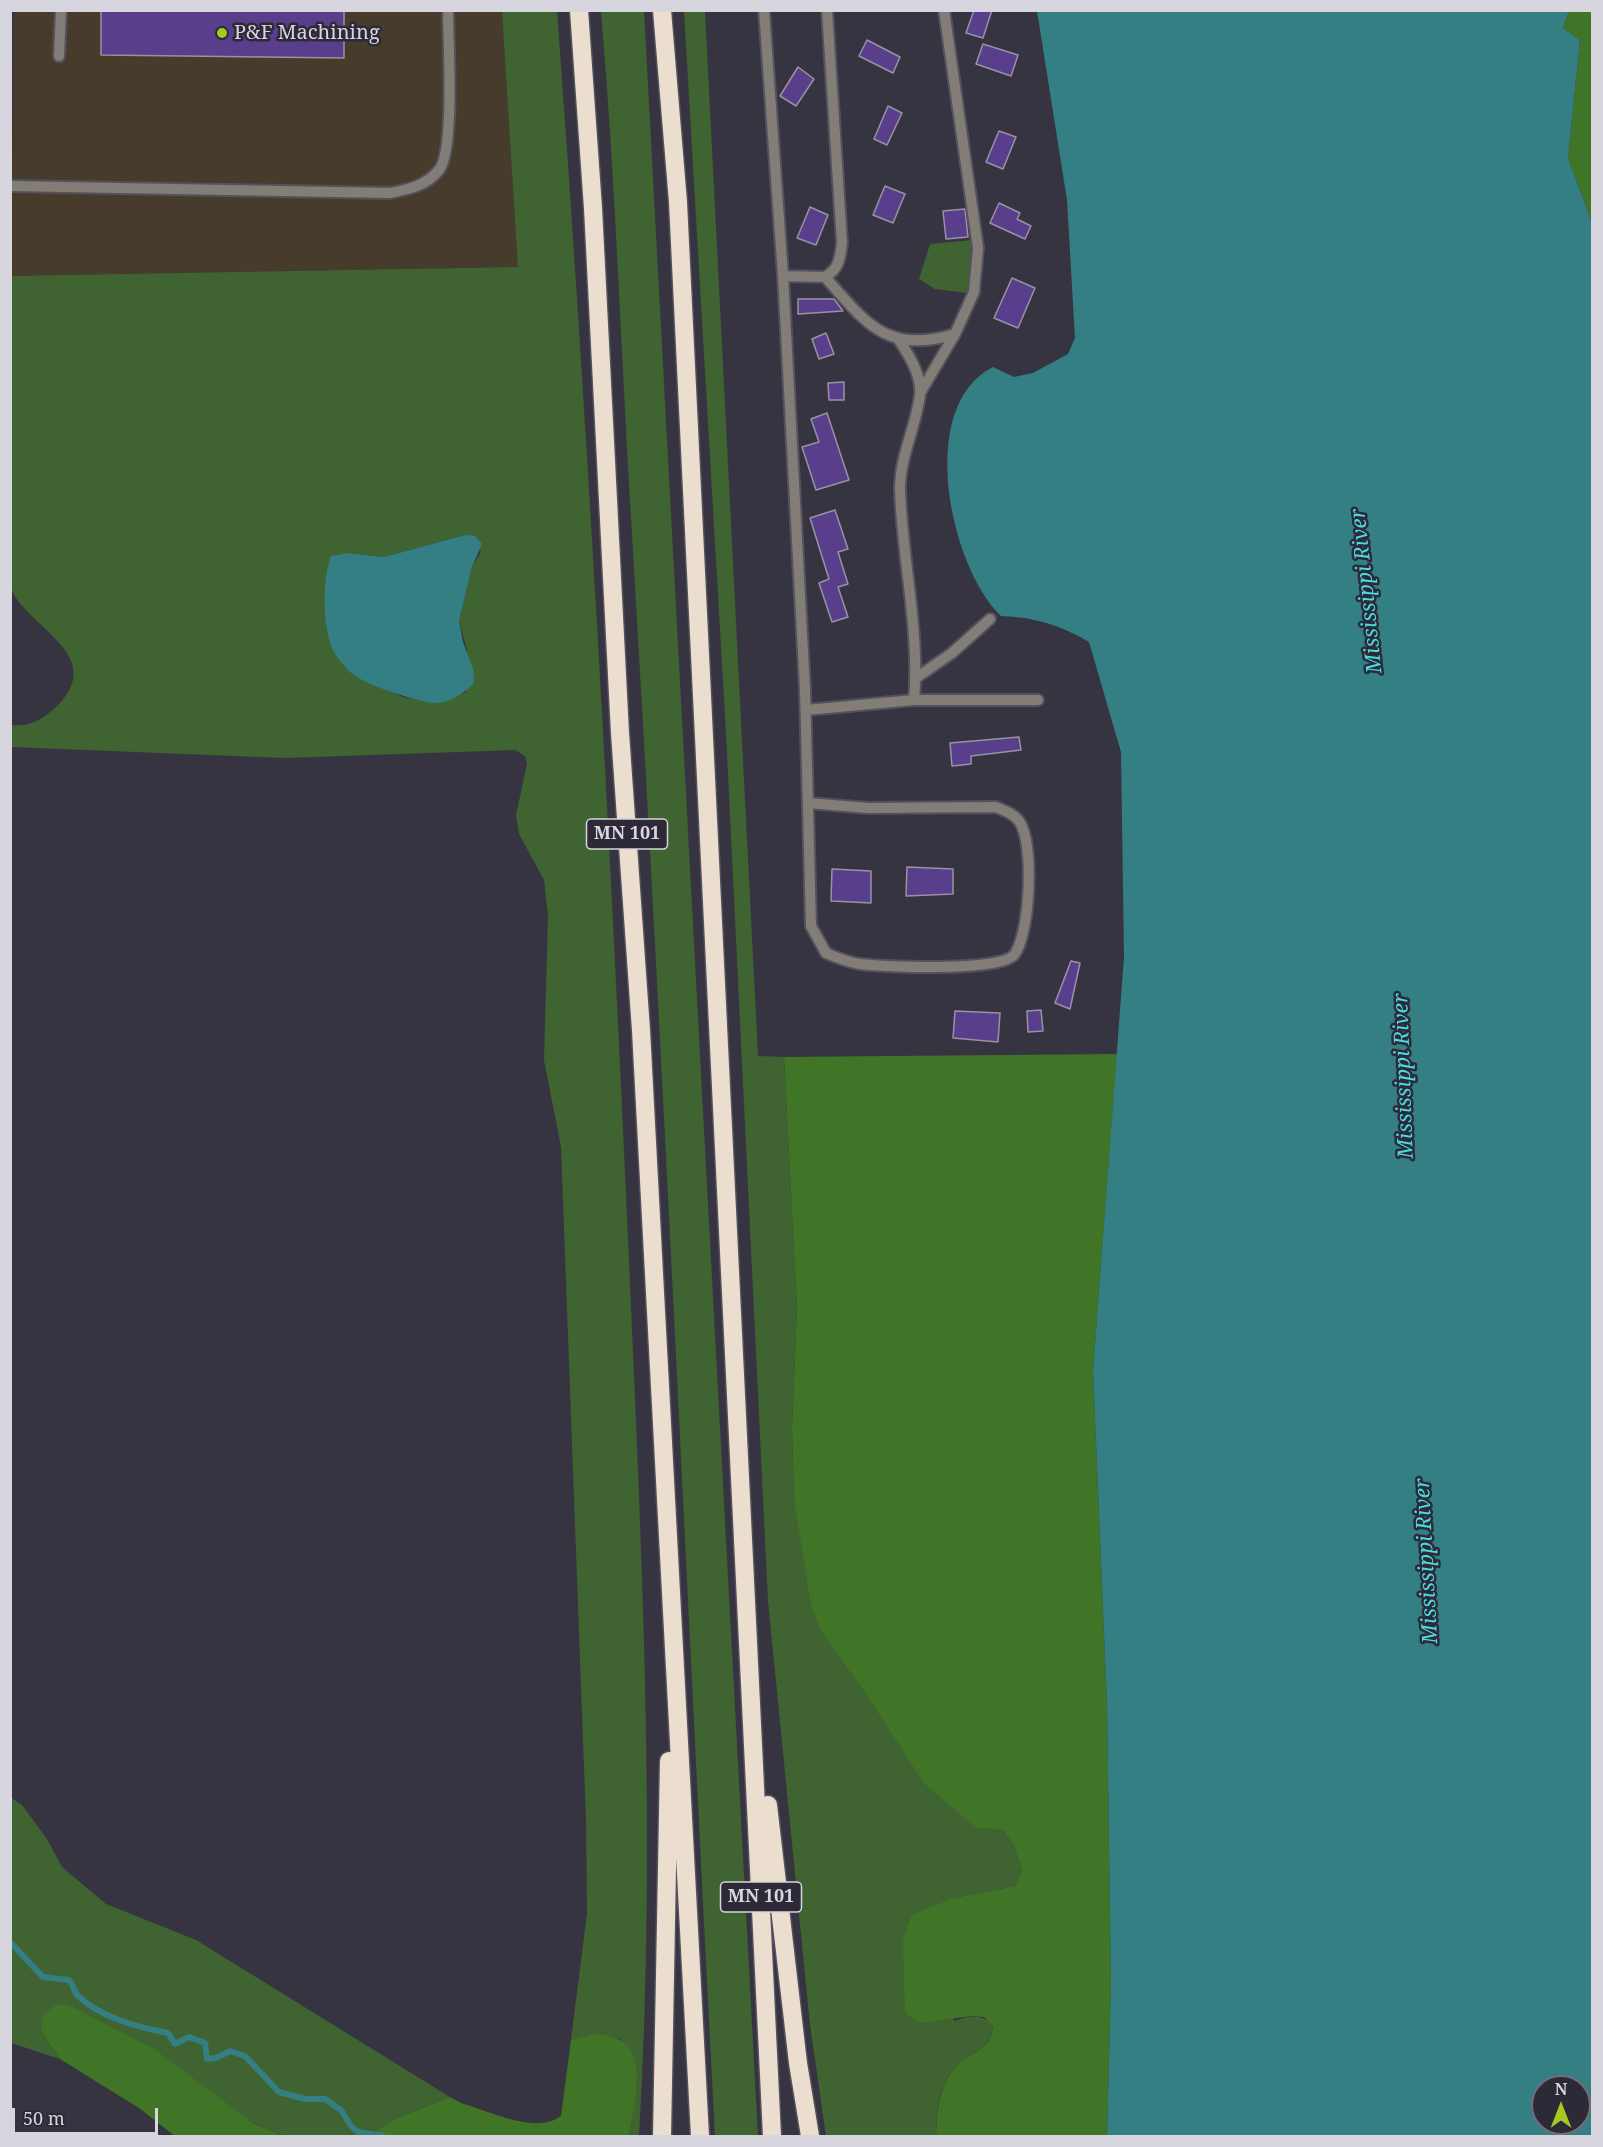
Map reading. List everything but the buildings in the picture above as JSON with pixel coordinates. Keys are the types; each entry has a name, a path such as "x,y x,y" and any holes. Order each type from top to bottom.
{"highway":[{"name":"MN 101","path":"579,10 593,208 619,721 642,1042 700,2136"},
{"name":"MN 101","path":"662,10 678,202 772,2136"},
{"path":"750,1656 788,1986 810,2136"},
{"path":"662,2136 667,1828 674,1658"}],"lane":[{"path":"59,56 61,10"},
{"path":"10,186 390,193 418,187 441,168 448,140 448,10"},
{"path":"764,10 783,276 806,710 808,803 811,926 826,952 861,964 978,967 1000,963 1013,956 1020,941 1024,918 1030,854 1027,836 1020,822 1010,813 996,807 868,808 808,803"},
{"path":"783,276 825,277 834,271 842,243 827,10"},
{"path":"914,699 918,664 900,488 905,447 920,393 955,334 974,292 978,248 944,10"},
{"path":"825,277 872,327 899,340 925,341 955,334"},
{"path":"899,340 912,363 920,393"},
{"path":"916,678 952,653 990,619"},
{"path":"806,710 914,699 1038,700"}],"shaded area":[{"path":"14,11 502,11 519,267 11,276"},
{"path":"502,11 557,11 606,778 638,1463 647,1800 647,1912 639,2136 629,2136 637,2081 621,2039 594,2033 571,2040 587,1913 586,1821 561,1147 544,1060 548,916 544,880 519,834 516,815 527,764 525,756 515,750 285,758 11,747 11,725 29,724 51,712 70,689 74,672 69,657 59,643 19,602 11,588 11,276 518,267","holes":["465,535 481,552 472,567 459,621 467,650 466,692 439,703 403,697 352,674 334,651 348,553 384,557"]},
{"path":"601,11 644,11 758,2136 715,2136 655,934"},
{"path":"684,11 705,11 758,1056 784,1057 797,1309 792,1428 794,1499 822,1633 874,1706 976,1828 1001,1828 1014,1846 1022,1871 1015,1886 954,1898 954,2021 979,2017 993,2025 984,2046 957,2065 946,2081 938,2108 936,2136 826,2136 810,2025 768,1601 726,732"},
{"path":"972,240 968,293 935,289 919,279 930,244"},
{"path":"10,1797 22,1805 47,1839 62,1867 106,1904 196,1940 450,2097 395,2119 368,2136 284,2136 41,2031 60,2059 11,2043"}],"green space":[{"path":"1569,11 1592,11 1592,223 1568,158 1580,40 1563,28"},
{"path":"1117,1054 1093,1370 1107,1705 1111,1983 1107,2136 936,2136 938,2108 946,2081 957,2065 984,2046 991,2035 993,2026 984,2017 972,2016 920,2023 905,2013 903,1939 912,1915 954,1898 1015,1886 1022,1871 1014,1846 1002,1829 976,1828 924,1783 874,1706 822,1633 811,1605 794,1499 792,1428 797,1309 784,1057"},
{"path":"67,2004 154,2049 251,2122 284,2136 175,2136 139,2108 60,2059 41,2031 43,2016 55,2005"},
{"path":"594,2033 622,2041 630,2049 635,2060 637,2086 629,2136 368,2136 395,2119 450,2097 512,2120 539,2123 551,2121 561,2116 571,2040"}],"water":[{"name":"Mississippi River","path":"1037,11 1569,11 1563,28 1580,40 1568,158 1592,223 1592,2136 1107,2136 1111,1983 1107,1705 1093,1370 1124,957 1121,752 1089,642 1046,623 1001,616 983,593 967,562 955,526 949,488 948,450 954,415 969,387 993,367 1014,377 1033,373 1068,354 1075,338 1067,200"},
{"path":"465,535 475,536 482,544 472,567 459,621 463,642 473,669 474,683 453,699 438,703 407,697 380,688 351,673 334,652 327,630 325,591 331,556 348,553 384,557"}],"waterway":[{"path":"10,1942 43,1977 69,1980 78,1996 87,2004 109,2016 168,2033 175,2044 189,2037 205,2043 207,2059 216,2058 230,2051 245,2056 279,2092 305,2099 325,2099 341,2110 351,2126 358,2132 383,2136"}],"place":[{"name":"P&F Machining","path":"222,33"}]}
